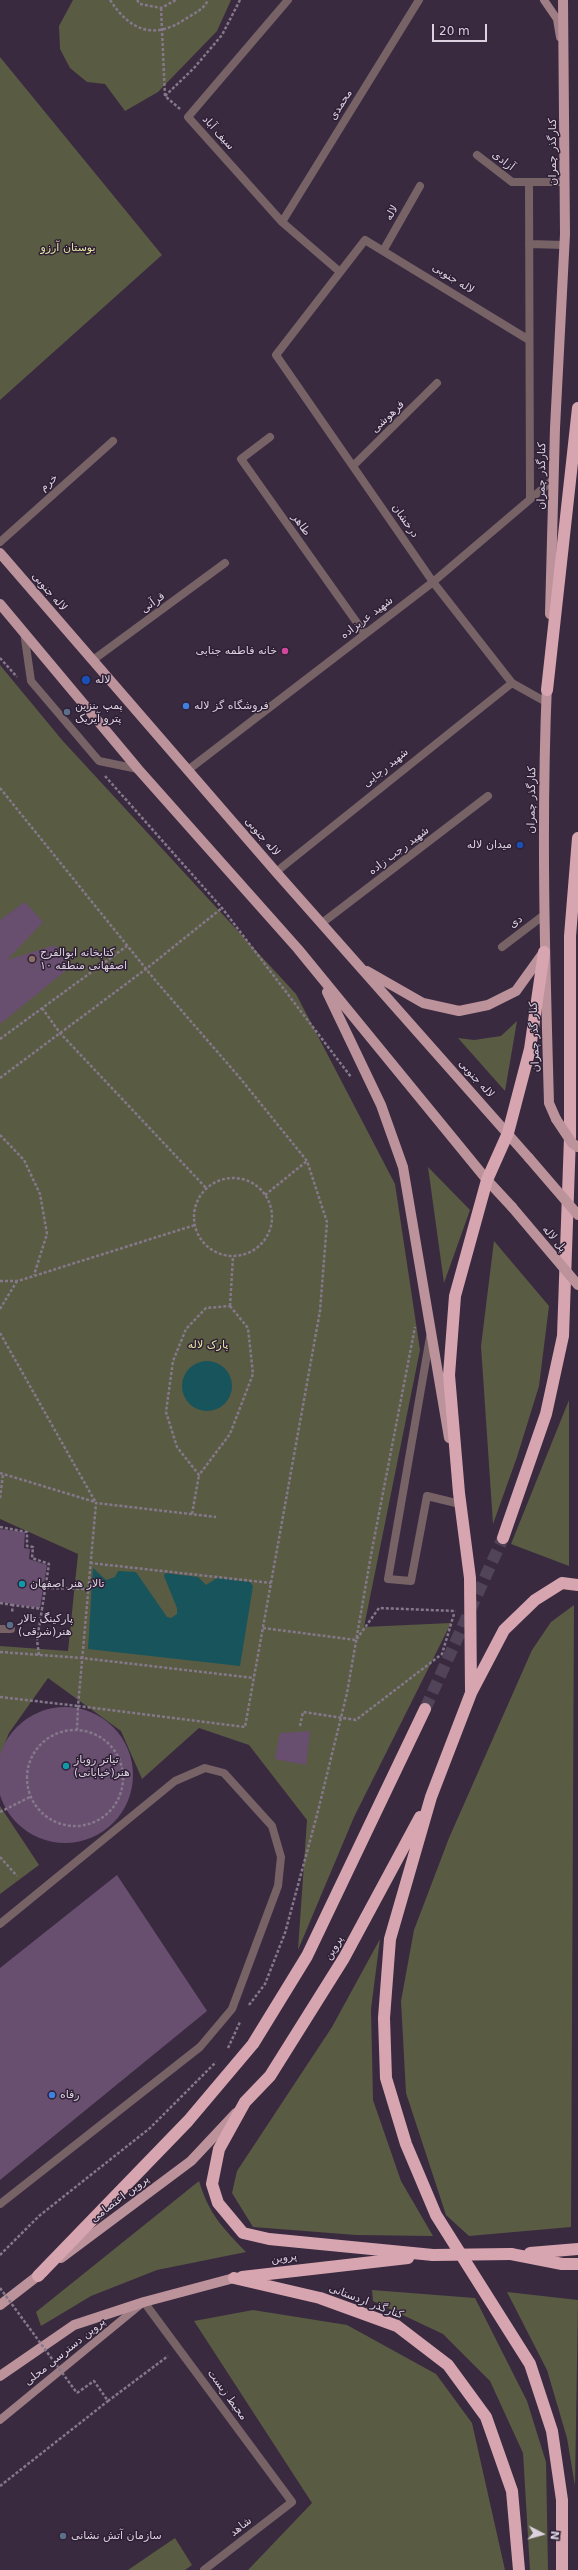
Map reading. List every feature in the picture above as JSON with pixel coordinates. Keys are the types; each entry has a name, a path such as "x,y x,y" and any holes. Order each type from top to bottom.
{"highway":[{"path":"547,696 578,408"},
{"path":"503,1538 546,1414 563,1336 570,1137 570,936 578,838"},
{"path":"471,1693 470,1578 460,1498 449,1375 455,1296 487,1180 508,1133 530,1050 544,952"},
{"path":"562,2570 562,2500 552,2431 530,2364 436,2215 406,2144 386,2078 384,2018 390,1939 431,1797 471,1693 504,1630 535,1600 562,1583 578,1585"},
{"path":"38,2276 188,2121 254,2044 307,1956 425,1709"},
{"name":"پروین","path":"431,1797 344,1958 270,2076 246,2102 219,2149 212,2184 218,2202 243,2233 270,2239 433,2255"},
{"path":"433,2255 511,2254 578,2249"},
{"path":"511,2254 562,2264 578,2264"},
{"name":"پروین","path":"234,2278 433,2255"},
{"name":"کنارگذر اردستانی","path":"234,2278 320,2298 397,2326 448,2366 486,2417 507,2476 512,2491 519,2570"}],"main road":[{"path":"544,0 557,18 564,67"},
{"name":"کنارگذر چمران","path":"544,952 547,696 564,245 565,182 563,0"},
{"name":"لاله جنوبی","path":"0,553 358,966 508,1133 578,1215"},
{"path":"0,604 138,769 318,974 487,1180"},
{"path":"358,966 423,1003 459,1011 488,1005 516,990 544,952"},
{"name":"کنار گذر چمران","path":"544,952 549,1103 556,1119 572,1143 578,1147"},
{"path":"318,974 381,1104 403,1167 460,1498"},
{"name":"پل لاله","path":"487,1180 512,1207 578,1285"},
{"name":"پروین اعتصامی","path":"0,2305 191,2161 246,2102"},
{"path":"0,2376 74,2326 144,2302 234,2278"},
{"name":"پروین دسترسی محلی","path":"0,2420 144,2302"}],"street":[{"name":"سیف آباد","path":"288,0 188,117 282,222 340,272"},
{"name":"محمدی","path":"282,222 419,0"},
{"name":"آزادی","path":"477,155 512,182 565,182"},
{"path":"529,182 530,498"},
{"name":"لاله","path":"384,250 420,186"},
{"name":"لاله جنوبی","path":"340,272 365,240 384,250 529,340"},
{"path":"529,244 564,245"},
{"name":"درخشان","path":"340,272 276,355 433,582 512,683 524,690 547,696"},
{"name":"فرهوشی","path":"353,466 437,383"},
{"name":"طاهر","path":"270,437 241,459 365,634"},
{"name":"خرم","path":"0,542 113,441"},
{"name":"شهید عربزاده","path":"188,770 433,582 554,479"},
{"name":"قرآنی","path":"93,660 226,563"},
{"path":"23,632 31,681 99,761 138,769"},
{"name":"شهید رجایی","path":"276,872 512,683"},
{"name":"شهید رجب زاده","path":"322,923 488,796"},
{"name":"دی","path":"502,946 544,915"},
{"path":"431,1330 388,1579 411,1581 427,1496 460,1498"},
{"path":"0,1628 11,1629"},
{"path":"0,1924 175,1781 205,1768 224,1773 272,1826 281,1857 278,1886 232,2009 200,2047 0,2204"},
{"name":"محیط زیست","path":"144,2302 292,2502"},
{"name":"شاهد","path":"204,2570 292,2502"}],"path":[{"path":"110,0 119,13 142,30 161,32 178,24 205,6 208,0"},
{"path":"137,0 140,4 160,8 176,0"},
{"path":"165,96 194,68 222,35 240,0"},
{"path":"160,8 165,96 188,117"},
{"path":"0,658 21,682"},
{"path":"100,771 222,908 354,1081"},
{"path":"0,788 127,946 240,1078 307,1161 327,1222 320,1311 245,1727 0,1697"},
{"path":"0,1078 146,969 222,908"},
{"path":"0,1039 127,946"},
{"path":"42,1008 60,1033 207,1189"},
{"path":"0,1135 24,1160 40,1194 47,1234 34,1276"},
{"path":"265,1195 307,1161"},
{"path":"230,1178 244,1180 255,1185 265,1195 270,1205 272,1218 270,1229 265,1240 256,1249 233,1256 220,1254 209,1248 200,1238 195,1225 195,1212 198,1199 207,1189 217,1182 230,1178"},
{"path":"0,1281 18,1281 195,1225"},
{"path":"192,1514 199,1475 230,1434 253,1374 248,1328 230,1306 233,1256"},
{"path":"0,1309 18,1281"},
{"path":"199,1475 177,1447 166,1412 173,1361 186,1329 206,1308 230,1306"},
{"path":"245,2009 265,1984 285,1933 340,1720 416,1323"},
{"path":"0,1333 96,1502 77,1730"},
{"path":"0,1498 2,1474 96,1502 216,1517"},
{"path":"0,1527 28,1532 27,1546 33,1547 32,1558 49,1564 37,1640 39,1655"},
{"path":"90,1563 271,1583"},
{"path":"46,1588 88,1589"},
{"path":"300,1726 303,1712 340,1720 356,1720 442,1654 455,1612 470,1599"},
{"path":"0,1603 42,1609"},
{"path":"12,1612 13,1605"},
{"path":"356,1640 379,1608 455,1612"},
{"path":"263,1628 356,1640"},
{"path":"0,1652 82,1658 254,1678"},
{"path":"77,1730 98,1734 110,1746 120,1761 122,1781 117,1802 104,1817 88,1825 54,1823 42,1814 30,1797 28,1777 32,1756 46,1740 64,1731 77,1730"},
{"path":"0,1812 30,1797"},
{"path":"0,1857 17,1876"},
{"path":"227,2051 242,2016"},
{"path":"0,2255 39,2216 150,2128 221,2057"},
{"path":"0,2288 77,2393 94,2381 108,2401"},
{"path":"0,2486 178,2348"}],"green space":[{"path":"73,0 231,0 217,31 158,92 125,111 105,84 87,82 70,68 60,49 59,26"},
{"name":"بوستان آرزو","path":"0,57 162,255 0,400"},
{"name":"پارک لاله","path":"0,665 62,740 296,994 395,1184 420,1350 364,1627 451,1623 354,1817 298,1950 307,1820 249,1745 199,1728 142,1779 121,1731 48,1678 9,1733 0,1756 0,1646 68,1651 78,1554 0,1519"},
{"path":"517,1021 505,1091 458,1038 474,1040 501,1036"},
{"path":"428,1167 470,1210 444,1283"},
{"path":"494,1241 549,1306 539,1386 517,1457 493,1524 481,1346"},
{"path":"569,1400 569,1566 511,1544"},
{"path":"574,1605 571,2227 469,2236 446,2215 406,2093 401,2001 414,1930 449,1838 532,1650 551,1622"},
{"path":"0,1806 39,1865 0,1894"},
{"path":"380,1939 371,2009 373,2100 401,2181 433,2236 356,2235 253,2227 232,2193 237,2171 332,2027"},
{"path":"199,2181 207,2202 217,2220 246,2252 157,2270 91,2296 41,2326 36,2312"},
{"path":"372,2290 475,2298 527,2401 546,2462 548,2570 530,2570 523,2453 490,2381 443,2334 373,2301"},
{"path":"507,2292 578,2300 575,2486 567,2438 547,2370"},
{"path":"253,2310 347,2325 436,2374 472,2423 505,2570 248,2570 312,2503 194,2321"},
{"path":"175,2538 192,2565 185,2570 128,2570"}],"shaded area":[{"path":"202,1361 212,1361 225,1368 232,1381 232,1391 225,1404 212,1411 202,1411 193,1407 186,1400 182,1391 182,1381 186,1372 193,1365"},
{"path":"93,1568 106,1580 115,1577 118,1571 136,1572 167,1617 171,1618 177,1614 177,1608 164,1576 165,1573 198,1577 206,1585 217,1578 250,1582 253,1586 240,1666 88,1649"}],"building":[{"name":"کتابخانه ابوالفرج اصفهانی منطقه ۱۰","path":"25,902 43,922 7,960 55,945 69,968 0,1024 0,920"},
{"name":"تالار هنر اصفهان","path":"0,1529 25,1532 24,1548 30,1549 29,1559 47,1565 40,1608 0,1602"},
{"name":"تیاتر روباز هنر(خیابانی)","path":"58,1707 72,1707 91,1712 103,1718 118,1732 128,1749 132,1762 132,1788 128,1801 122,1813 108,1828 103,1832 85,1840 72,1843 58,1843 39,1838 27,1832 12,1818 8,1813 0,1795 -3,1782 -3,1768 2,1749 8,1737 22,1722 27,1718 45,1710"},
{"path":"310,1731 306,1765 275,1759 280,1733"},
{"name":"رفاه","path":"117,1875 207,2011 0,2180 0,1968"}],"tunnel":[{"path":"425,1709 503,1538"}],"place":[{"name":"خانه فاطمه جنابی","path":"285,651"},
{"name":"لاله","path":"86,680"},
{"name":"فروشگاه گز لاله","path":"186,706"},
{"name":"پمپ بنزین پترو آیریک","path":"67,712"},
{"name":"میدان لاله","path":"520,845"},
{"name":"کتابخانه ابوالفرج اصفهانی منطقه ۱۰","path":"32,959"},
{"name":"تالار هنر اصفهان","path":"22,1584"},
{"name":"پارکینگ تالار هنر(شرقی)","path":"10,1625"},
{"name":"تیاتر روباز هنر(خیابانی)","path":"66,1766"},
{"name":"رفاه","path":"52,2095"},
{"name":"سازمان آتش نشانی","path":"63,2536"}]}
